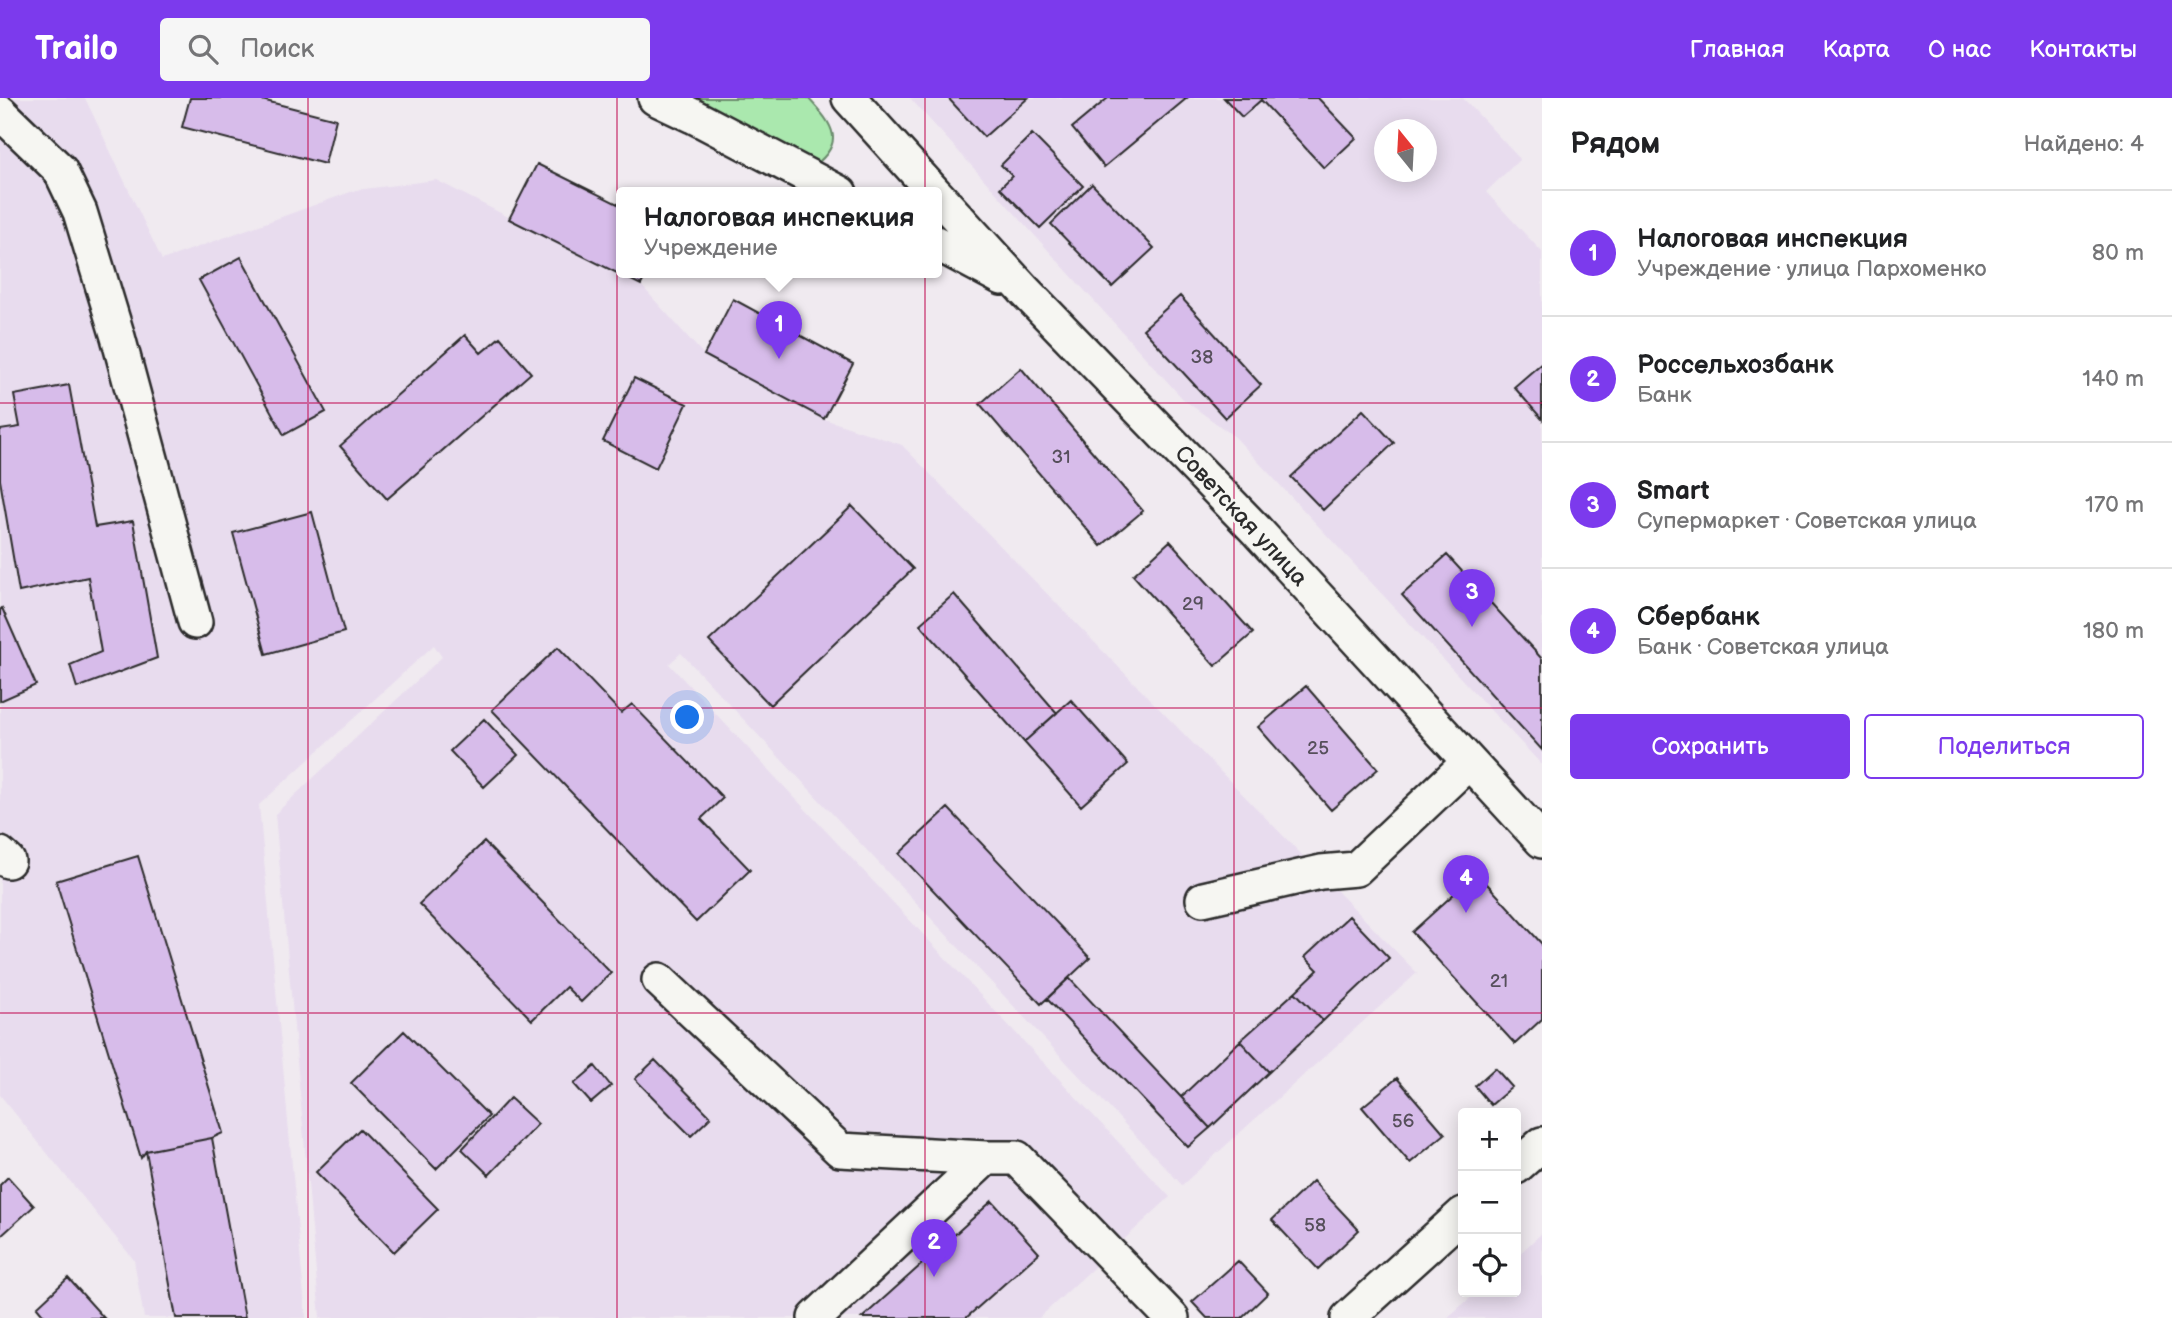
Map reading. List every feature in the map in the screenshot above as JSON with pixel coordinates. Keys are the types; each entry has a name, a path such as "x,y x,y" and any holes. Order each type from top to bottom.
{"street":[{"path":"655,98 829,187"},
{"name":"Советская улица","path":"849,98 931,187"},
{"path":"0,112 60,170 80,212 118,337 195,622"},
{"name":"Советская улица","path":"942,200 1023,289 1256,530 1542,841"},
{"path":"942,246 1023,289"},
{"path":"1203,899 1321,872 1356,869 1469,762"},
{"path":"659,980 840,1150 1017,1158 1172,1318"},
{"path":"1521,1163 1542,1144"},
{"path":"815,1318 986,1158"},
{"path":"1348,1318 1458,1219"}],"shaded area":[{"path":"0,98 85,98 162,260 356,190 436,180 616,272 616,278 627,278 641,285 704,355 824,419 902,445 1417,973 1182,1185 681,653 669,664 1170,1197 1039,1318 320,1318 275,814 442,657 434,645 259,805 306,1318 144,1318 134,1260 0,1095"},
{"path":"910,98 1463,98 1520,159 1486,192 1542,252 1542,765 1235,437 1184,400"},
{"path":"1542,1233 1542,1318 1447,1318 1471,1297 1521,1297 1521,1252"}],"green space":[{"path":"685,98 808,98 830,126 833,135 829,152 808,170"}],"building":[{"path":"190,98 254,98 336,119 325,164 182,127"},
{"path":"948,98 1028,98 984,137"},
{"path":"1108,98 1187,98 1104,167 1072,128"},
{"path":"1224,98 1318,98 1356,138 1324,168 1261,100 1242,117"},
{"path":"1032,134 1083,186 1040,228 1000,188 1012,176 1001,165"},
{"path":"537,164 616,203 616,272 509,219"},
{"path":"1092,184 1154,248 1112,287 1051,224"},
{"path":"241,257 326,412 284,435 199,280"},
{"path":"627,278 644,278 641,285"},
{"path":"1180,296 1261,385 1225,418 1143,329"},
{"path":"733,299 853,364 824,419 704,355"},
{"path":"465,335 481,353 500,337 531,373 387,499 340,446"},
{"path":"1542,363 1542,419 1514,387"},
{"path":"1021,368 1143,511 1101,546 980,404"},
{"path":"634,378 687,404 656,468 603,441"},
{"path":"69,385 95,527 133,521 157,658 77,688 70,665 101,652 88,577 19,592 0,480 0,430 20,427 14,395"},
{"path":"1363,410 1394,443 1323,510 1291,477"},
{"path":"852,506 913,569 770,705 709,641"},
{"path":"312,512 344,632 266,654 233,533"},
{"path":"1170,541 1253,633 1215,666 1133,575"},
{"path":"1447,555 1542,659 1542,750 1402,595"},
{"path":"954,594 1057,713 1024,742 920,624"},
{"path":"2,608 36,685 0,701 0,610"},
{"path":"558,647 621,713 632,704 723,798 701,819 750,870 696,922 492,710"},
{"path":"1306,686 1378,769 1331,810 1258,727"},
{"path":"1071,700 1128,764 1081,806 1024,742"},
{"path":"484,719 518,755 484,787 450,751"},
{"path":"948,808 1090,958 1041,1004 899,854"},
{"path":"484,842 611,973 581,1002 566,987 532,1020 419,904"},
{"path":"138,856 223,1133 212,1138 146,1151 141,1158 56,881"},
{"path":"1477,873 1542,944 1542,1019 1515,1044 1412,932"},
{"path":"1349,916 1389,958 1323,1021 1295,992 1318,970 1305,957"},
{"path":"1069,978 1210,1128 1188,1147 1047,999"},
{"path":"1295,992 1323,1021 1269,1072 1240,1041"},
{"path":"404,1031 489,1116 436,1169 351,1083"},
{"path":"1240,1041 1269,1072 1210,1128 1181,1097"},
{"path":"655,1060 711,1117 691,1136 635,1079"},
{"path":"595,1066 611,1086 591,1103 574,1084"},
{"path":"1495,1068 1512,1087 1491,1105 1475,1086"},
{"path":"1397,1078 1445,1134 1410,1163 1362,1107"},
{"path":"510,1098 538,1124 489,1175 462,1149"},
{"path":"360,1129 438,1209 394,1252 316,1172"},
{"path":"212,1138 245,1318 176,1318 146,1151"},
{"path":"8,1177 34,1206 0,1237 0,1185"},
{"path":"1313,1181 1359,1230 1318,1269 1272,1220"},
{"path":"992,1201 1039,1253 966,1318 862,1318"},
{"path":"1238,1261 1268,1293 1242,1318 1207,1318 1192,1302"},
{"path":"68,1278 104,1318 46,1318 37,1307"}],"place":[{"name":"Налоговая инспекция","path":"779,359"},
{"name":"Smart","path":"1472,627"},
{"name":"Сбербанк","path":"1466,913"},
{"name":"Россельхозбанк","path":"934,1277"}]}
